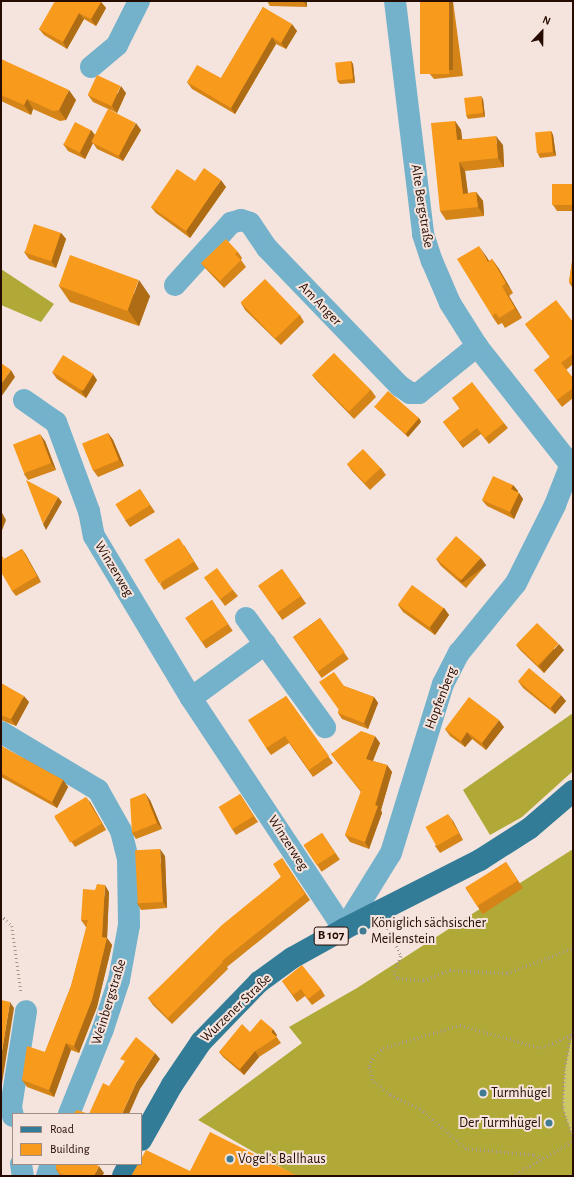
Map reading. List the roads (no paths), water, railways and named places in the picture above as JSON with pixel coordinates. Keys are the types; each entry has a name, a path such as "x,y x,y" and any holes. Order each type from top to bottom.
{"main road":[{"name":"Wurzener Straße","path":"142,1138 172,1085 201,1042 235,1005 259,982 292,958 344,929 480,860 530,828 573,791"},
{"path":"123,1176 128,1165"}],"street":[{"path":"91,67 117,46 139,1"},
{"name":"Alte Bergstraße","path":"395,1 423,234 450,303 477,346 572,462"},
{"name":"Am Anger","path":"175,284 231,223 241,220 250,223 267,248 400,386 410,393 419,393 477,346"},
{"name":"Winzerweg","path":"24,400 56,422 90,511 94,536 191,698 344,929"},
{"name":"Hopfenberg","path":"344,929 392,853 443,684 459,653 516,583 555,505 572,462"},
{"path":"246,618 325,727"},
{"path":"191,698 266,644"},
{"name":"Weinbergstraße","path":"1,732 98,790 120,831 128,860 129,925 119,980 103,1029 70,1113"},
{"path":"12,1113 11,1106 24,1002"},
{"path":"21,1165 23,1176"},
{"path":"47,1176 51,1165"}],"place":[{"name":"Königlich sächsischer Meilenstein","path":"363,931"},
{"name":"Turmhügel","path":"483,1093"},
{"name":"Der Turmhügel","path":"549,1123"},
{"name":"Vogel's Ballhaus","path":"230,1159"}]}
